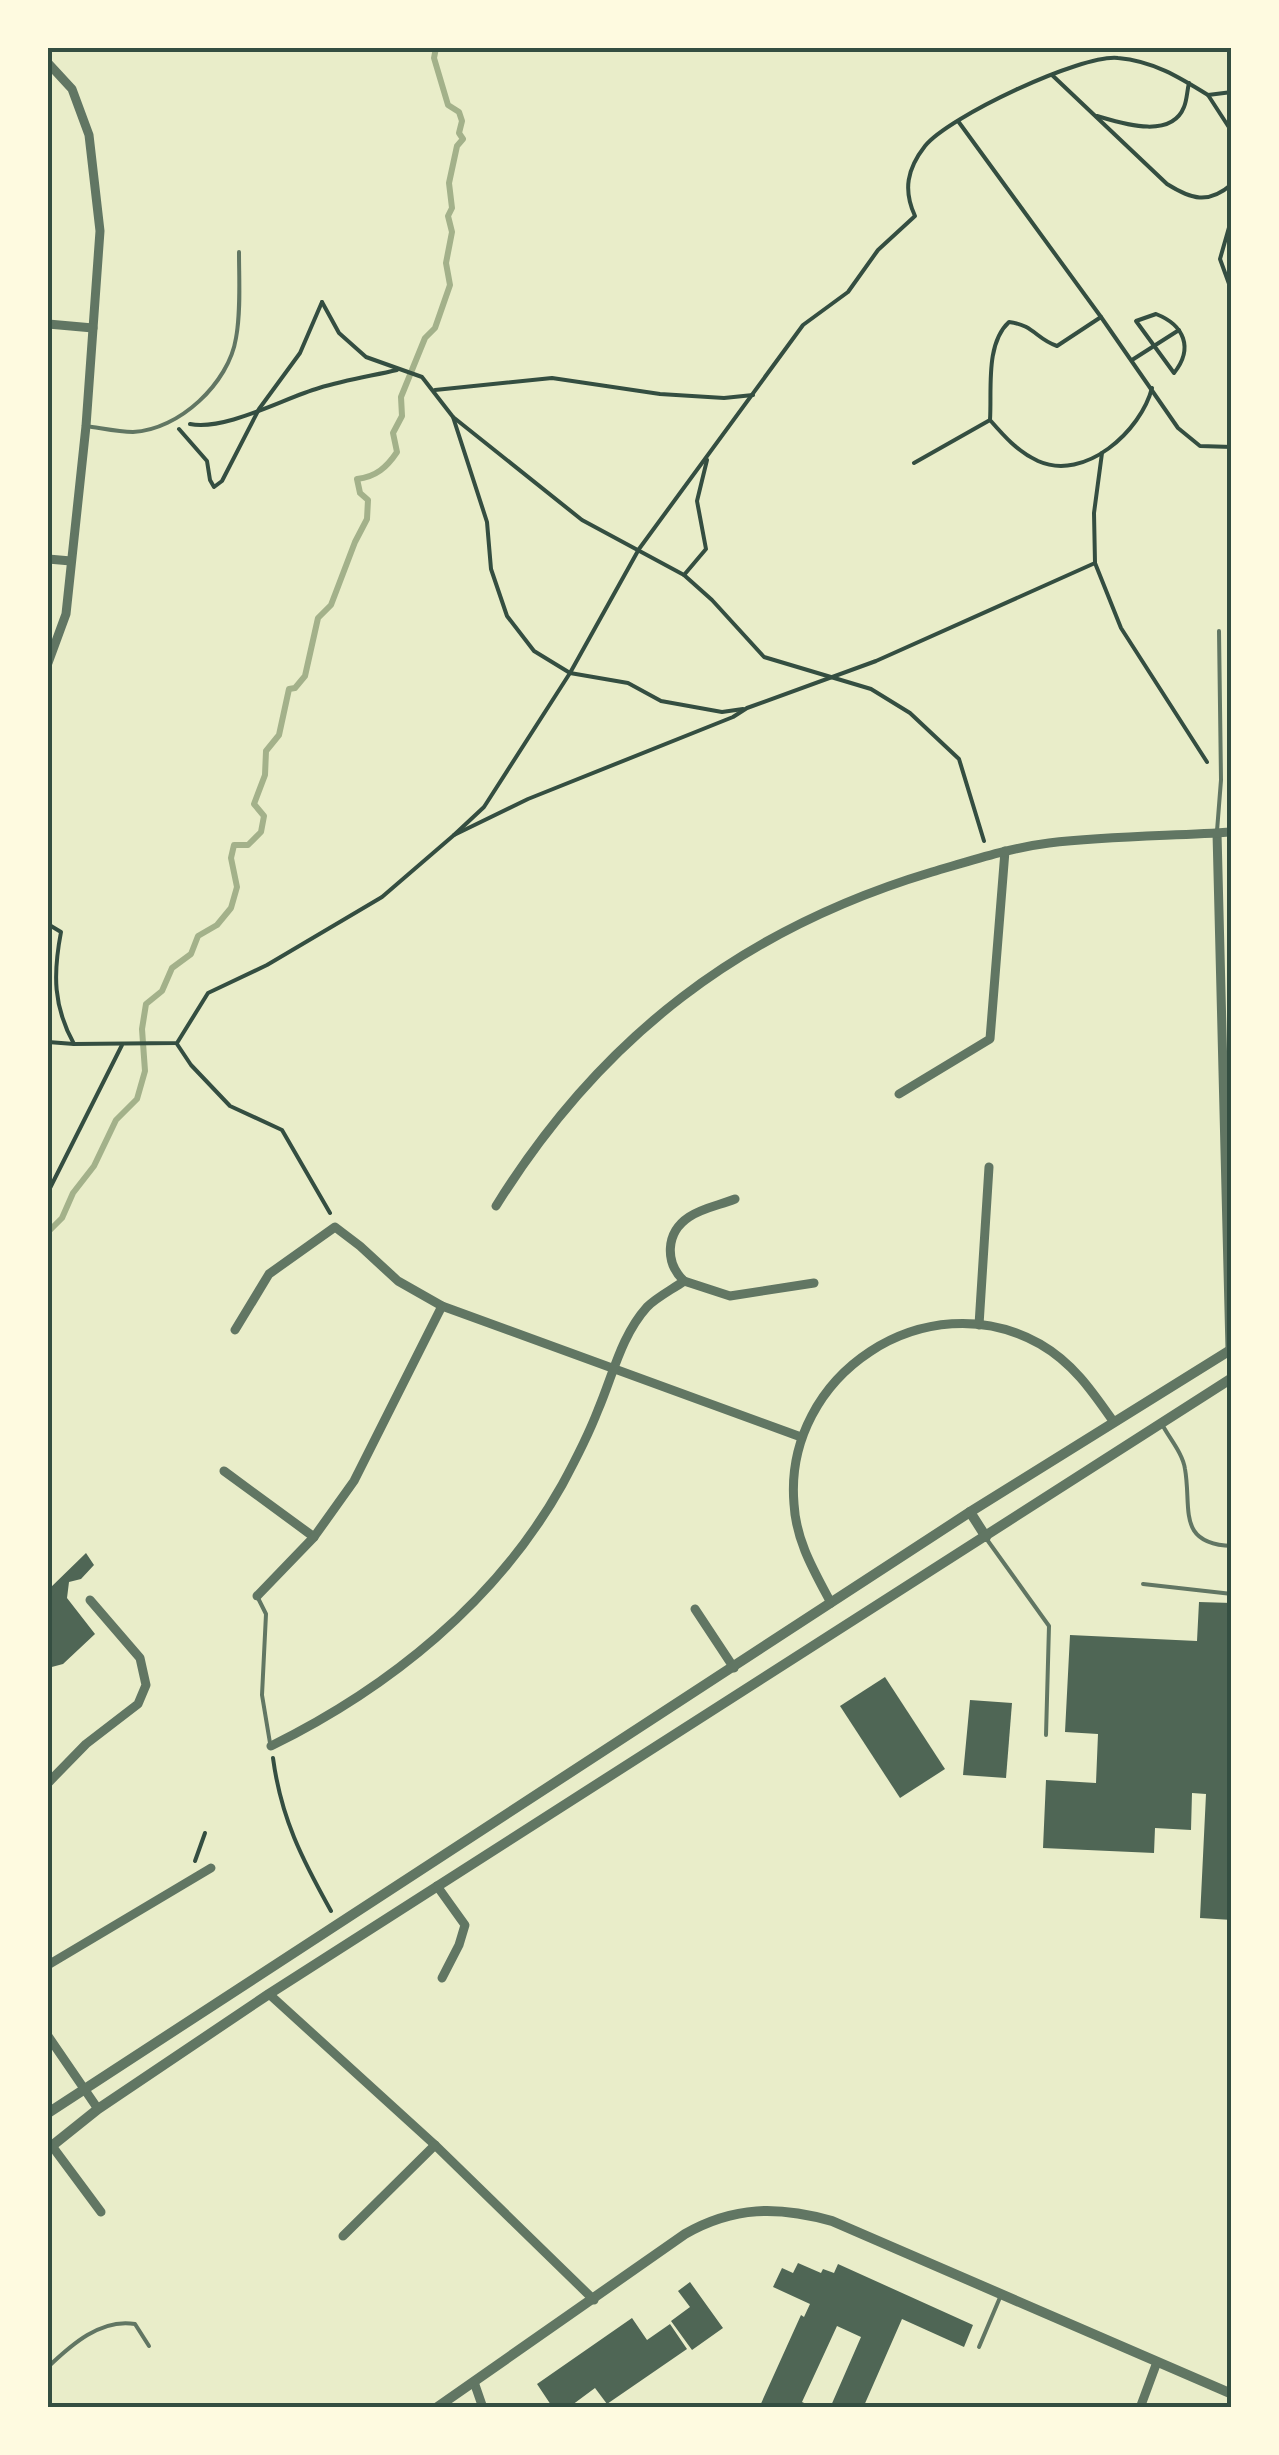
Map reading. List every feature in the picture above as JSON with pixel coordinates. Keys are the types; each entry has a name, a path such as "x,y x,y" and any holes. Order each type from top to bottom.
{"street":[{"path":"48,63 72,89 89,134 100,231 86,426 66,614 48,664"},
{"path":"48,324 94,328"},
{"path":"48,558 71,562"},
{"path":"496,1206 576,1097 647,1026 711,974 782,931 881,888 1004,851 1050,843 1232,832"},
{"path":"48,2113 970,1512 1231,1350 1217,833"},
{"path":"899,1094 990,1038 1004,851"},
{"path":"979,1324 990,1167"},
{"path":"736,1199 688,1218 676,1231 670,1261 674,1271 684,1281 730,1296 814,1283"},
{"path":"235,1330 270,1274 334,1227 398,1281 442,1306 801,1438"},
{"path":"271,1746 308,1728 420,1653 483,1593 537,1525 560,1488 598,1410 624,1340 648,1306 684,1281"},
{"path":"257,1596 314,1537 354,1480 442,1306"},
{"path":"845,1626 810,1564 796,1523 793,1480 801,1438 830,1385 858,1357 894,1337 936,1325 979,1324 1018,1334 1055,1354 1086,1381 1128,1442"},
{"path":"102,2212 50,2147 98,2109 269,1994 1232,1378"},
{"path":"224,1471 314,1537"},
{"path":"970,1512 986,1537"},
{"path":"48,1783 86,1744 138,1704 146,1685 140,1658 90,1600"},
{"path":"694,1609 734,1668"},
{"path":"460,1845 472,1864"},
{"path":"48,1965 206,1871"},
{"path":"437,1886 464,1925 459,1945 442,1978"},
{"path":"257,1976 269,1994 435,2145 594,2300"},
{"path":"48,2036 98,2109"},
{"path":"343,2236 435,2145"},
{"path":"436,2408 701,2225 736,2213 770,2209 832,2220 1232,2394"},
{"path":"1140,2408 1156,2362"},
{"path":"474,2382 483,2408"}],"lane":[{"path":"86,426 135,432 171,420 208,395 230,362 237,336 240,252"},
{"path":"1217,833 1219,631"},
{"path":"1161,1422 1185,1465 1188,1516 1194,1532 1210,1544 1232,1546"},
{"path":"986,1537 1049,1626 1046,1735"},
{"path":"1143,1584 1232,1594"},
{"path":"257,1596 266,1614 262,1695 271,1746"},
{"path":"979,2347 1001,2295"},
{"path":"48,2367 89,2334 120,2322 135,2324 149,2346"}],"path":[{"path":"177,1044 208,993 267,965 382,897 484,806 570,674 639,549 803,325 848,292 878,250 914,216 906,197 910,170 926,143 958,121 1052,75 1114,57 1164,68 1208,96 1232,132"},
{"path":"1052,75 1167,184 1189,198 1204,198 1231,185"},
{"path":"1093,114 1132,126 1165,125 1183,111 1189,84"},
{"path":"1208,96 1232,92"},
{"path":"958,121 1178,428 1200,446 1231,447"},
{"path":"1232,217 1220,260 1232,292"},
{"path":"171,420 207,461 214,487 222,481 259,409 300,353 322,302 339,333 366,357 422,377 452,416 487,522 491,569 507,616 534,651 570,674 628,683 661,701 722,712 747,708 835,678 1095,563"},
{"path":"1156,314 1180,329 1186,350 1174,373 1136,321 1156,314"},
{"path":"1101,318 1058,346 1047,343 1025,324 1009,322 998,332 990,420 1011,444 1041,462 1073,465 1102,453 1131,428 1148,406 1152,388"},
{"path":"1132,360 1180,329"},
{"path":"171,420 197,426 318,388 397,370"},
{"path":"435,390 552,378 660,394 724,398 754,395"},
{"path":"452,416 582,520 684,575 764,656 871,689 910,714 960,759 988,856"},
{"path":"914,464 990,420"},
{"path":"1102,453 1094,513 1095,563 1121,628 1176,718 1220,780"},
{"path":"684,575 706,549 697,501 708,456"},
{"path":"454,834 747,708"},
{"path":"48,929 51,926 61,932 54,970 56,1004 74,1044"},
{"path":"48,1042 177,1044"},
{"path":"177,1044 190,1065 230,1106 282,1130 326,1203 334,1227"},
{"path":"48,1192 122,1045"},
{"path":"271,1746 291,1835 339,1924"},
{"path":"204,1833 195,1859 206,1871"}],"building":[{"path":"86,1553 94,1565 81,1579 69,1582 67,1598 95,1634 63,1664 48,1668 48,1590"},
{"path":"1199,1602 1232,1603 1232,1920 1200,1918 1206,1794 1192,1793 1191,1830 1155,1828 1154,1853 1043,1848 1046,1780 1096,1783 1098,1734 1065,1732 1070,1635 1197,1641"},
{"path":"885,1677 945,1769 900,1798 840,1706"},
{"path":"970,1700 1012,1703 1006,1778 963,1775"},
{"path":"798,2263 821,2273 823,2269 834,2273 838,2264 973,2325 964,2347 902,2319 863,2408 830,2408 861,2337 837,2326 802,2402 815,2408 759,2408 801,2315 804,2317 810,2304 773,2287 782,2268 793,2273"},
{"path":"690,2282 723,2328 692,2350 671,2321 690,2307 678,2291"},
{"path":"632,2318 647,2340 670,2324 687,2349 607,2404 595,2388 568,2408 553,2408 537,2384"}],"waterway":[{"path":"48,1232 62,1218 73,1193 94,1166 116,1120 137,1099 145,1071 142,1029 146,1004 162,991 172,968 191,954 198,936 217,925 231,908 237,887 231,858 234,845 248,845 261,832 264,816 254,804 265,775 266,751 279,735 289,689 295,688 305,676 318,618 331,605 367,519 368,500 360,493 357,479 380,470 397,452 393,433 402,416 401,397 425,338 435,328 450,285 446,263 452,232 448,216 452,208 449,183 457,146 463,139 459,133 462,121 459,112 448,105 434,58 436,48"}]}
